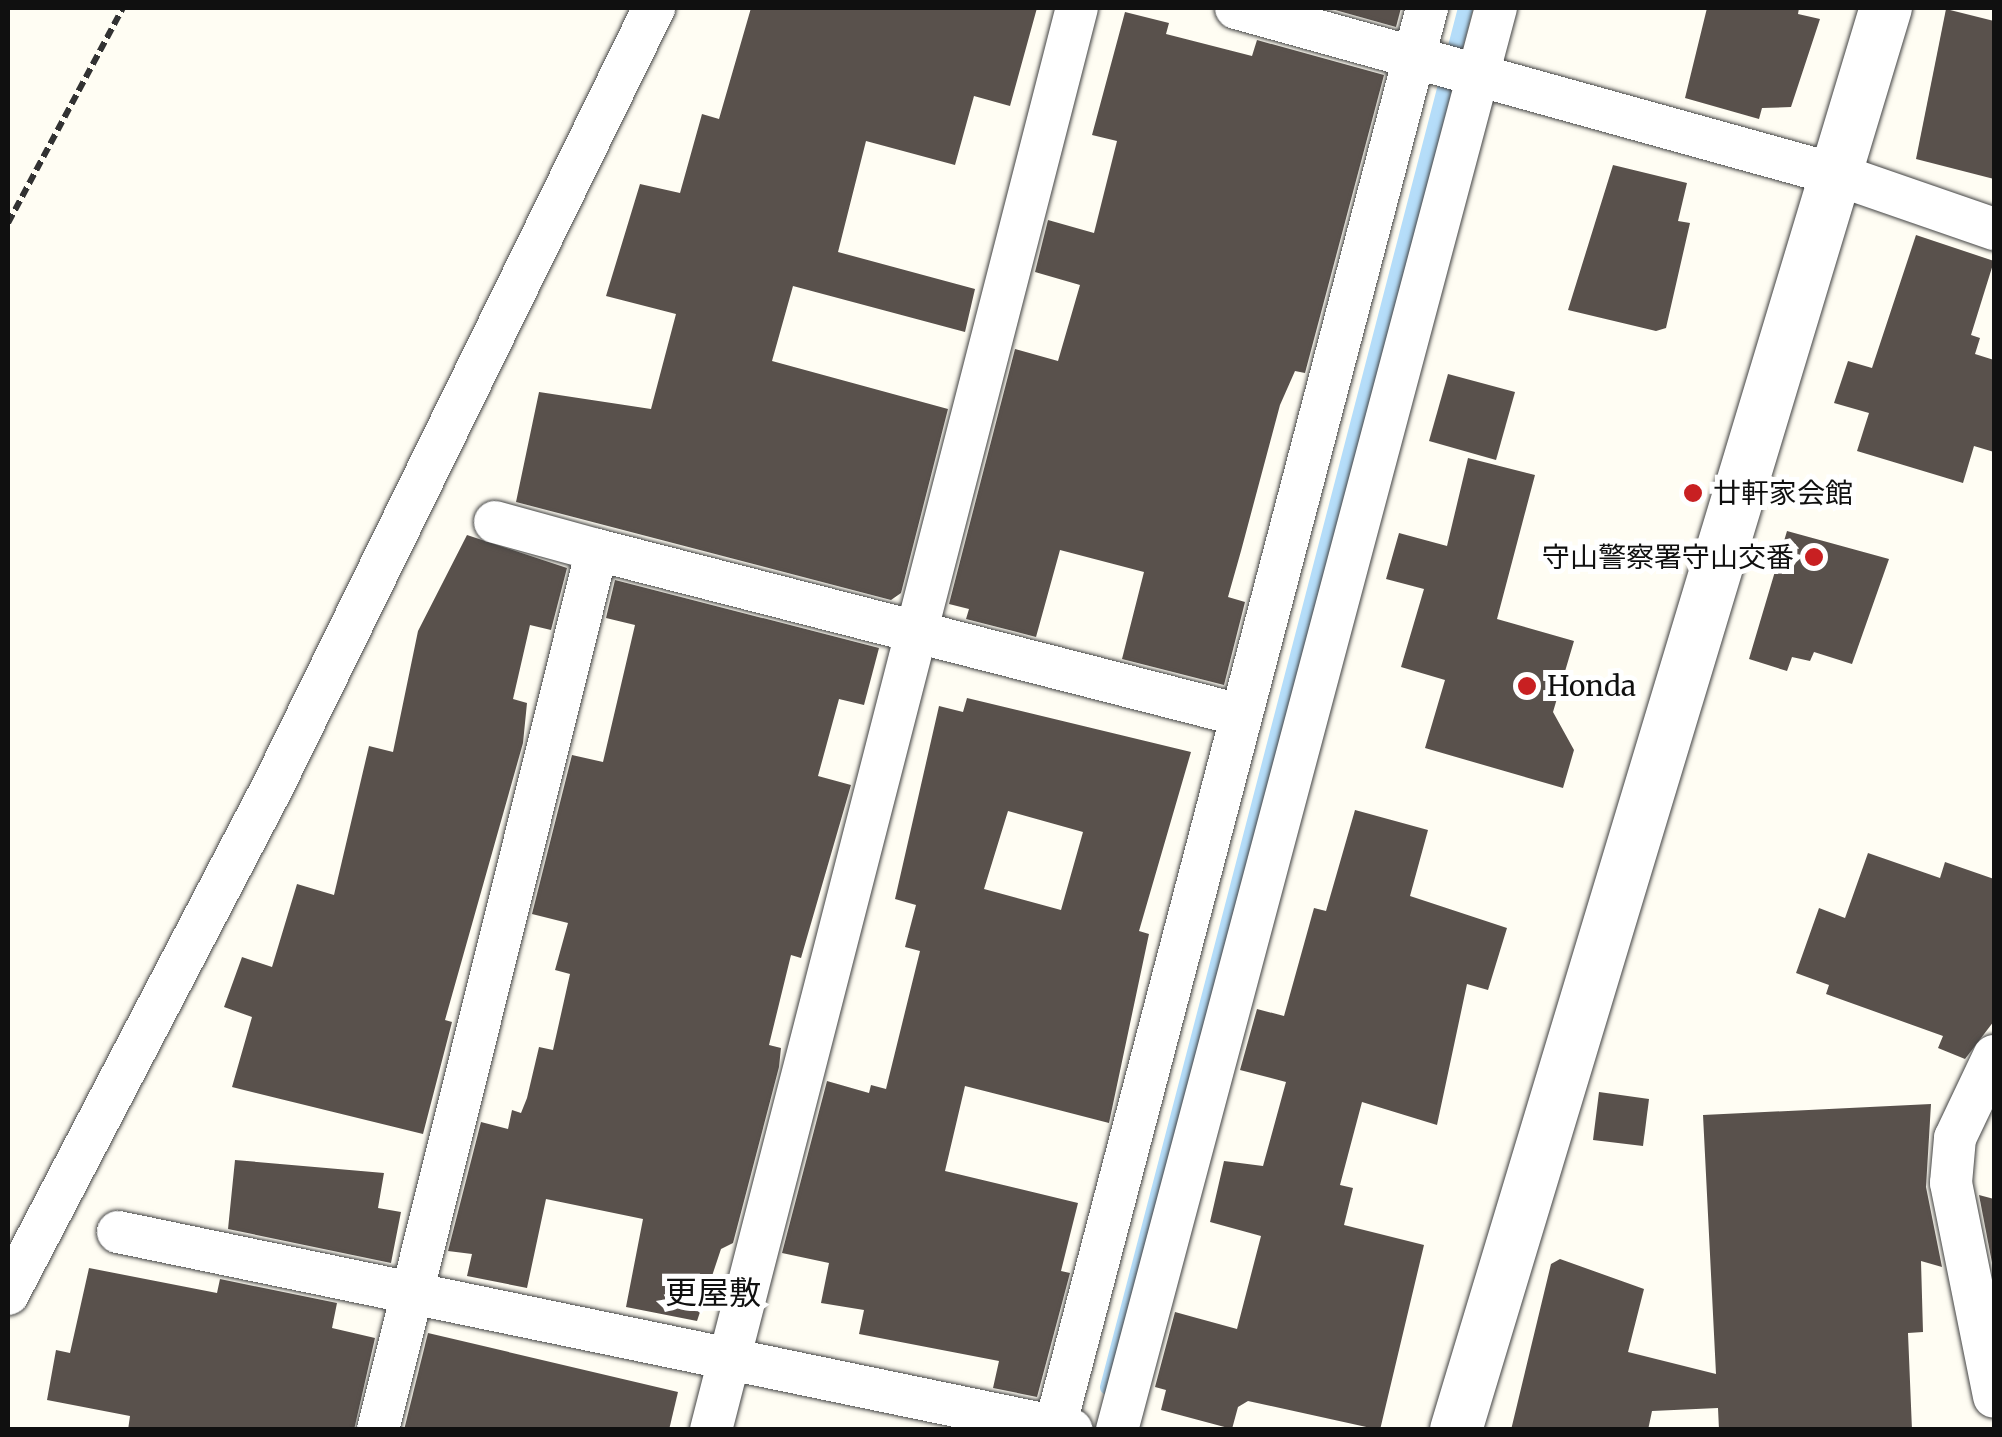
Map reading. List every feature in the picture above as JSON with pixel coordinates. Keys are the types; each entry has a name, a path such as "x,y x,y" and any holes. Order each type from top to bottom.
{"street":[{"path":"8,1294 272,788 654,8"},
{"path":"711,1430 724,1356 1077,8"},
{"path":"1236,8 1840,176 1994,229"},
{"path":"118,1232 1064,1428 1240,715 1427,8"},
{"path":"1117,1430 1496,8"},
{"path":"1456,1430 1840,176 1886,8"},
{"path":"495,522 916,627 1240,715"},
{"path":"378,1430 407,1292 597,550"},
{"path":"1994,1056 1955,1138 1951,1183 1994,1397"}],"path":[{"path":"8,223 123,8"}],"building":[{"path":"751,8 1037,8 1010,106 974,96 955,165 866,141 838,252 975,289 965,332 793,286 772,361 948,409 901,593 891,600 516,502 539,392 651,409 676,314 606,296 640,184 680,193 702,114 719,119"},
{"path":"1328,8 1401,8 1396,27"},
{"path":"1707,8 1799,8 1798,14 1820,19 1791,107 1762,108 1759,119 1685,98"},
{"path":"1946,9 1994,21 1994,179 1916,159"},
{"path":"1125,12 1169,23 1166,34 1252,56 1257,40 1384,75 1305,373 1295,371 1280,405 1228,597 1245,602 1224,685 1122,659 1144,572 1060,550 1036,637 966,619 969,609 949,604 1015,349 1058,361 1080,285 1035,272 1048,220 1094,233 1117,141 1092,135"},
{"path":"1613,165 1687,183 1678,221 1690,223 1666,328 1656,331 1568,310"},
{"path":"1916,235 1994,261 1971,335 1980,338 1975,354 1994,360 1994,452 1974,446 1963,483 1857,451 1869,413 1834,403 1848,361 1872,368"},
{"path":"1448,374 1515,392 1496,460 1429,441"},
{"path":"1468,458 1535,475 1497,619 1574,641 1553,712 1574,750 1563,788 1425,748 1445,680 1401,667 1424,589 1386,579 1399,533 1447,546"},
{"path":"1787,531 1889,559 1852,664 1814,652 1810,661 1792,657 1787,671 1749,659"},
{"path":"467,535 567,568 551,630 530,625 513,699 527,703 523,743 445,1020 452,1022 423,1134 232,1087 252,1017 224,1007 242,957 272,967 297,884 334,895 369,746 393,752 418,631"},
{"path":"615,580 879,648 864,705 839,699 818,776 851,785 801,958 791,955 769,1045 781,1048 779,1067 733,1243 721,1249 697,1321 626,1307 643,1219 546,1199 527,1288 467,1276 472,1254 448,1251 481,1122 508,1129 512,1110 521,1113 527,1098 539,1047 553,1050 570,974 555,970 568,923 532,914 572,755 603,762 635,625 606,618"},
{"path":"967,698 1191,752 1139,931 1149,934 1109,1123 965,1086 945,1171 1078,1203 1061,1271 1070,1273 1037,1397 993,1388 999,1361 859,1334 864,1310 821,1303 829,1263 782,1253 827,1081 869,1093 871,1085 886,1089 920,951 905,947 916,905 895,899 939,706 963,712","holes":["1008,811 1083,832 1061,910 984,889"]},
{"path":"1355,810 1428,830 1410,896 1507,928 1488,990 1467,984 1437,1125 1362,1102 1340,1185 1353,1188 1344,1225 1424,1245 1380,1430 1248,1401 1238,1407 1232,1429 1161,1410 1166,1390 1155,1387 1175,1312 1237,1329 1261,1236 1210,1222 1224,1161 1263,1166 1286,1082 1240,1070 1257,1009 1284,1016 1314,908 1326,911"},
{"path":"1868,853 1940,878 1945,862 1994,879 1994,1021 1965,1059 1938,1048 1943,1036 1826,994 1829,985 1796,973 1819,908 1845,918"},
{"path":"1599,1092 1649,1099 1643,1146 1593,1140"},
{"path":"1931,1104 1926,1187 1942,1267 1921,1261 1923,1332 1908,1333 1912,1430 1719,1430 1718,1408 1652,1411 1648,1430 1511,1430 1551,1264 1560,1259 1644,1289 1628,1352 1716,1374 1703,1115"},
{"path":"235,1160 384,1173 378,1208 401,1212 391,1263 228,1229"},
{"path":"1979,1195 1994,1199 1994,1273"},
{"path":"89,1268 217,1293 220,1279 337,1303 332,1328 375,1338 354,1430 128,1430 130,1416 47,1400 56,1350 70,1353"},
{"path":"428,1333 678,1392 669,1430 404,1430"}],"waterway":[{"path":"1107,1387 1465,8"}],"place":[{"name":"廿軒家会館","path":"1693,493"},
{"name":"守山警察署守山交番","path":"1814,557"},
{"name":"Honda","path":"1527,686"}],"district":[{"name":"更屋敷","path":"713,1293"}]}
